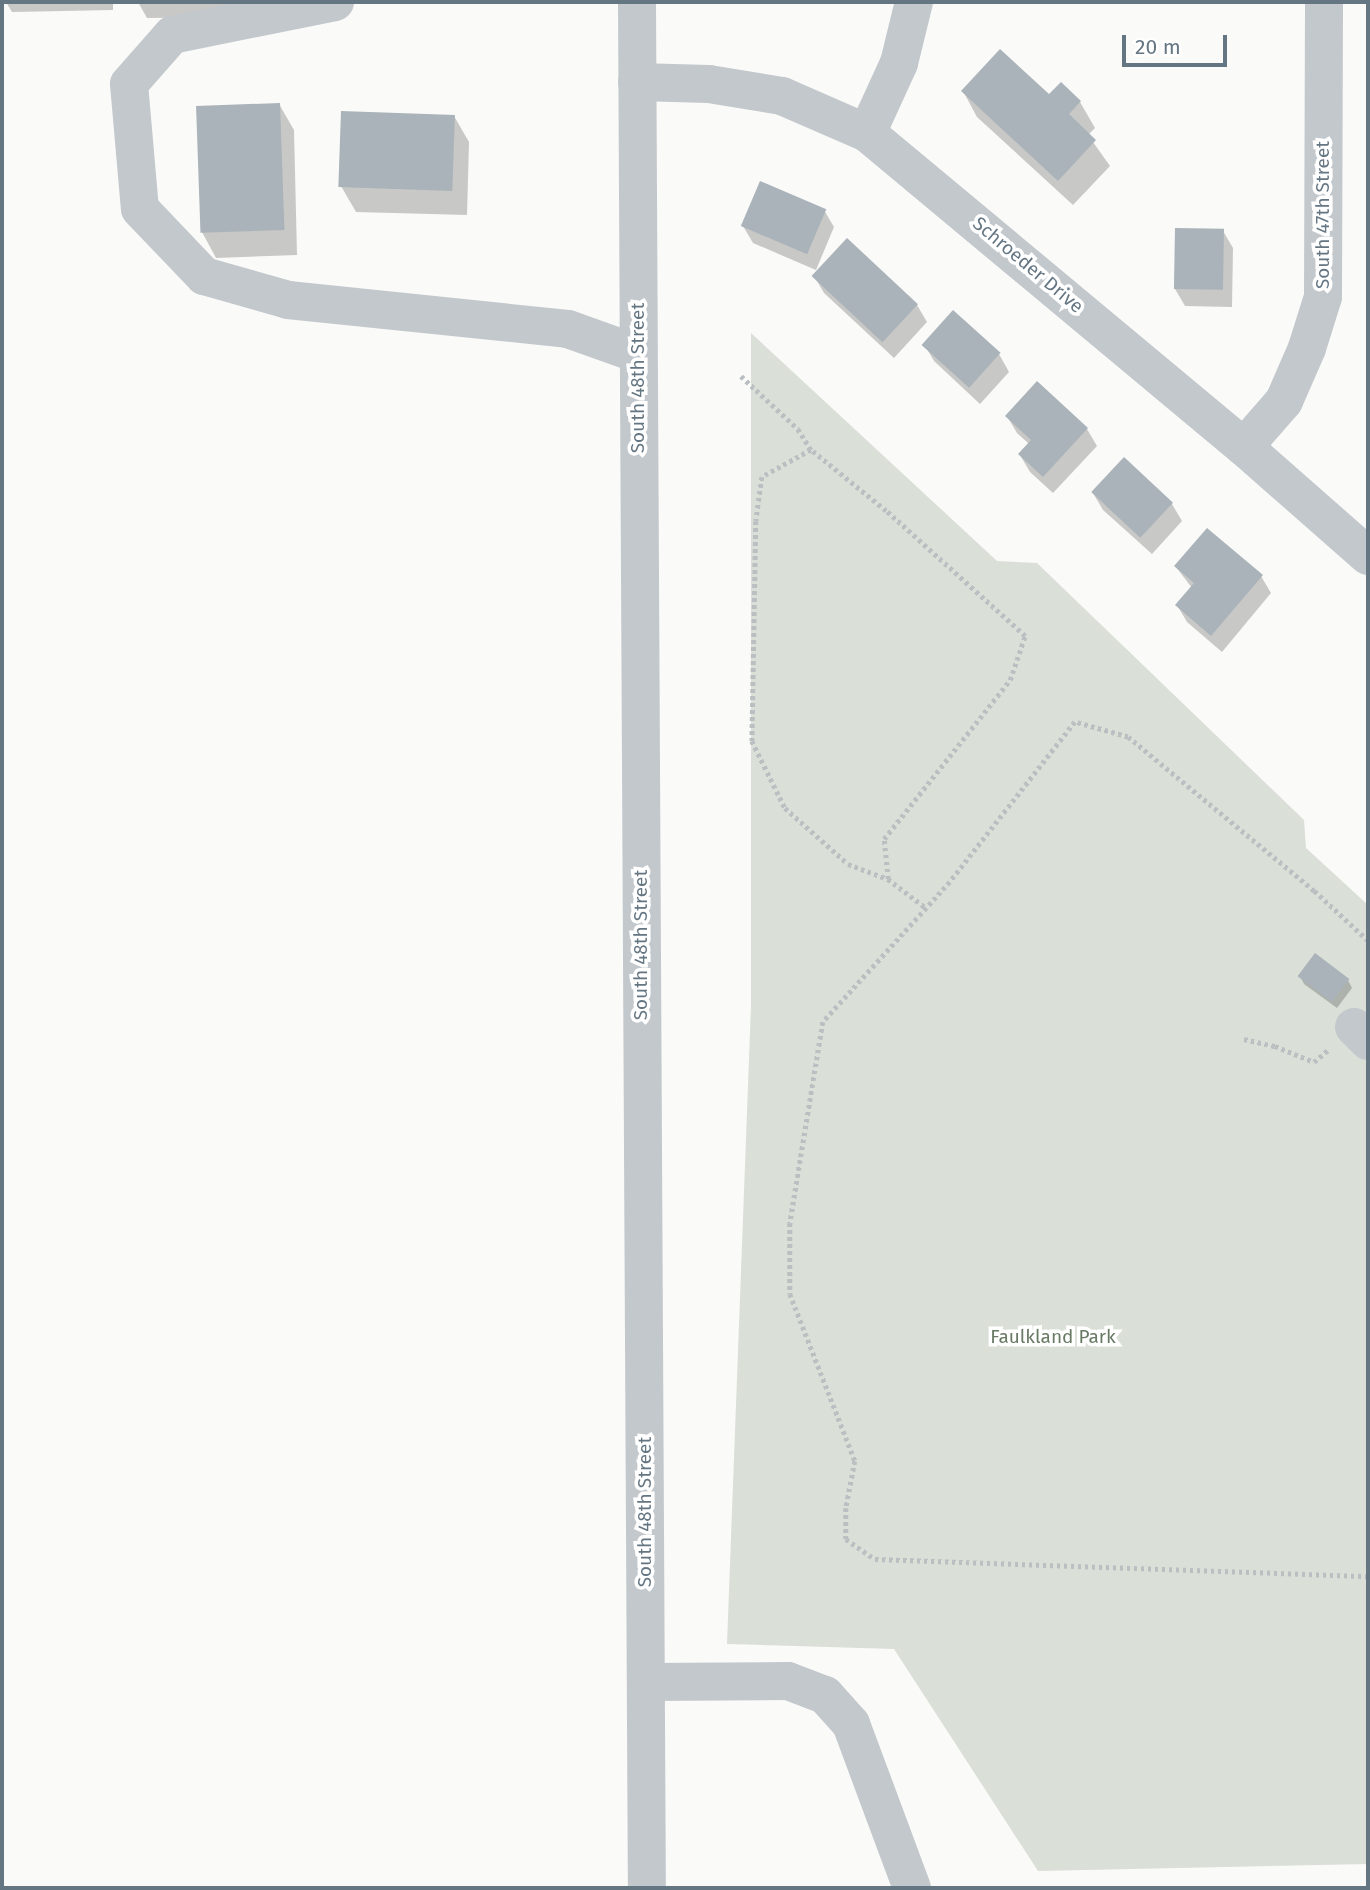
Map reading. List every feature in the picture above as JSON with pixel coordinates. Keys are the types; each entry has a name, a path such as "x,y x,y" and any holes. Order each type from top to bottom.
{"street":[{"path":"335,2 172,34 129,85 140,209 204,276 288,300 568,329 638,355"},
{"name":"South 48th Street","path":"637,2 647,1888"},
{"path":"867,133 899,63 914,2"},
{"name":"South 47th Street","path":"1244,447 1284,401 1307,348 1323,297 1324,2"},
{"name":"Schroeder Drive","path":"637,82 709,85 782,96 867,133 1244,447 1368,556"},
{"path":"646,1682 788,1681 825,1695 851,1724 912,1888"}],"path":[{"path":"740,376 798,429 811,450 886,511 1025,636 1010,680 884,839 888,879"},
{"path":"811,450 762,477 757,521 752,741 785,808 848,864 888,879 926,908"},
{"path":"1368,941 1314,891 1128,737 1074,722 926,908 822,1022 790,1223 790,1294 855,1461 846,1508 846,1539 875,1559 1368,1576"},
{"path":"1244,1039 1275,1046 1314,1062 1361,1034"}],"green space":[{"name":"Faulkland Park","path":"751,333 997,561 1037,563 1304,820 1306,848 1368,905 1368,1864 1038,1871 894,1649 727,1644 751,1006"}],"building":[{"path":"1000,49 1049,94 1061,82 1081,101 1069,114 1096,140 1058,181 961,91"},
{"path":"280,103 284,230 200,233 196,106"},
{"path":"341,111 455,115 452,191 338,187"},
{"path":"760,181 826,209 807,254 741,226"},
{"path":"1175,228 1224,229 1223,290 1174,289"},
{"path":"847,238 918,304 882,342 812,276"},
{"path":"953,310 1001,353 969,388 922,345"},
{"path":"1037,381 1088,428 1043,477 1018,454 1031,440 1005,416"},
{"path":"1124,457 1173,503 1140,538 1091,492"},
{"path":"1207,528 1263,575 1211,636 1175,605 1194,583 1174,566"},
{"path":"1315,953 1349,979 1332,1002 1298,976"}]}
